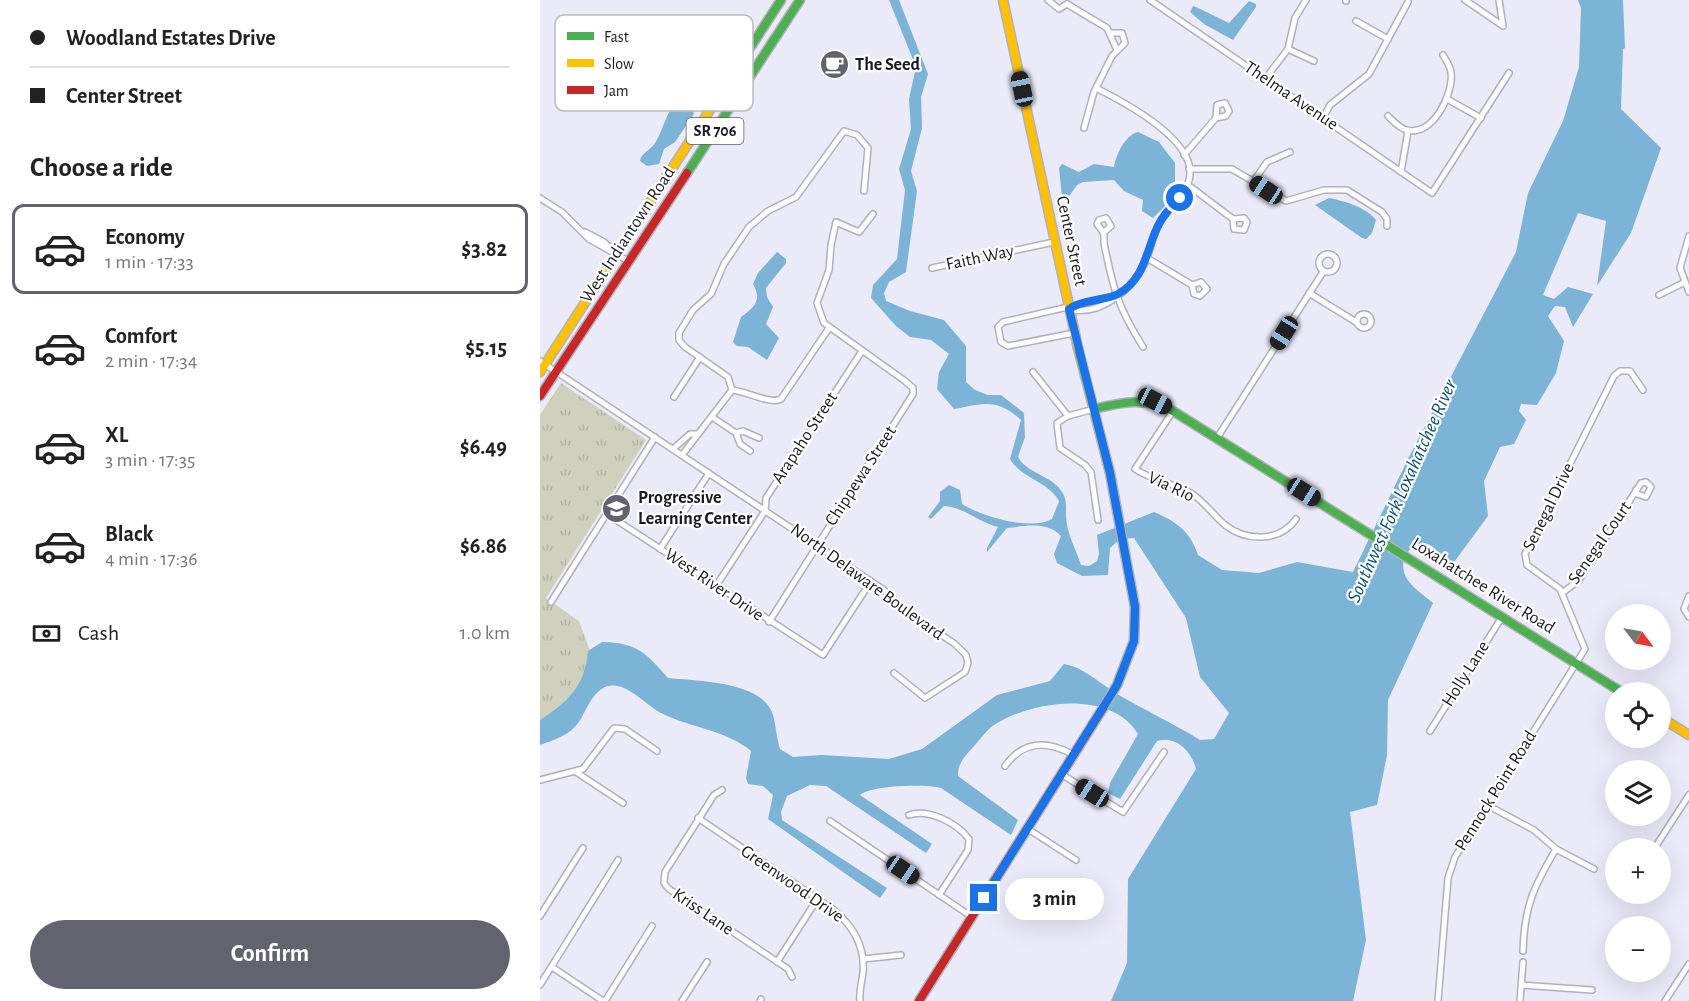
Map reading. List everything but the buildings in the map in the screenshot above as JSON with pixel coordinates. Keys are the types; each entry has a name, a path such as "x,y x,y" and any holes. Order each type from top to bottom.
{"street":[{"name":"West Indiantown Road","path":"753,44 781,0"},
{"name":"West Indiantown Road","path":"753,73 800,0"},
{"name":"Center Street","path":"919,1001 969,914 1028,829 1113,689 1134,641 1135,607 1126,556 1094,409 1074,333 1003,0"},
{"path":"1048,0 1059,9 1066,2 1103,25 1110,33 1117,50"},
{"name":"Thelma Avenue","path":"1150,0 1432,193 1480,118"},
{"path":"1265,79 1288,49 1295,18 1306,0"},
{"path":"1465,0 1503,26 1499,0"},
{"path":"1323,118 1330,105 1369,74 1408,2"},
{"path":"1356,21 1388,39"},
{"path":"1084,128 1096,88 1117,50 1125,43 1125,36 1119,31 1110,33"},
{"path":"1288,49 1314,61"},
{"path":"1388,116 1408,131 1421,128 1429,123 1447,99 1451,73 1443,55"},
{"path":"1447,99 1480,118 1509,73"},
{"path":"1074,333 1008,346 1001,342 998,327 1003,322 1069,309 1080,312 1110,303 1133,281 1147,258 1158,226 1188,185 1190,169 1184,155 1140,111 1096,88"},
{"name":"West Indiantown Road","path":"542,366 710,111"},
{"name":"West Indiantown Road","path":"540,396 631,262 728,111"},
{"path":"1184,155 1216,118"},
{"path":"732,390 728,377 679,340 681,329 693,310 711,294 721,269 746,230 768,211 796,197 844,131 857,135 868,148 864,191"},
{"path":"1401,172 1408,131"},
{"path":"1253,182 1267,162 1290,152"},
{"path":"1190,169 1232,169 1286,201 1324,190 1347,190 1382,212 1387,219 1387,226"},
{"path":"1188,185 1233,219"},
{"path":"540,198 584,231 604,242 617,255 631,262"},
{"path":"862,351 824,323 817,303 829,270 830,248 836,222 859,232 873,214"},
{"path":"1104,233 1115,296 1125,319 1143,346"},
{"path":"1689,236 1680,264 1683,283 1689,292"},
{"name":"Faith Way","path":"932,268 1054,242"},
{"path":"1147,258 1192,285"},
{"path":"1217,438 1323,272"},
{"path":"1659,295 1683,283"},
{"path":"1309,293 1356,322"},
{"path":"732,390 748,392 771,402 781,399 829,328"},
{"name":"Chippewa Street","path":"769,622 912,399 913,391 906,381 862,351"},
{"name":"Arapaho Street","path":"716,586 765,511 766,498 862,351"},
{"path":"674,397 700,357"},
{"name":"North Delaware Boulevard","path":"542,366 556,372 656,437 871,581 916,620 955,644 966,655 968,663 965,672 925,698 894,673"},
{"name":"Senegal Drive","path":"1576,664 1585,645 1562,592 1555,583 1527,565 1525,554 1616,373 1623,370 1630,371 1643,390"},
{"path":"1033,372 1068,416"},
{"path":"682,455 732,390"},
{"name":"Loxahatchee River Road","path":"1094,409 1141,399 1155,401 1605,682"},
{"path":"1094,409 1068,416 1057,423 1060,448 1085,465 1091,472 1098,520"},
{"name":"Via Rio","path":"1173,411 1135,469 1155,481 1189,492 1204,503 1229,528 1247,535 1273,537 1288,528 1296,519"},
{"path":"712,417 736,433 740,444 750,451"},
{"path":"736,433 743,431 759,438"},
{"path":"673,449 690,434 698,434"},
{"path":"551,602 656,437"},
{"path":"660,549 709,473"},
{"name":"Senegal Court","path":"1562,592 1578,581 1636,490"},
{"name":"West River Drive","path":"607,514 769,622 823,655 871,581"},
{"path":"1689,596 1684,605 1689,617"},
{"name":"Holly Lane","path":"1430,731 1502,617"},
{"name":"Pennock Point Road","path":"1438,1001 1448,878 1455,857 1576,664"},
{"path":"1671,724 1689,735"},
{"path":"540,780 576,772 586,766 614,728 625,729 657,751"},
{"path":"1005,766 1017,752 1033,744 1051,744 1072,754"},
{"path":"1061,774 1123,812 1164,752"},
{"path":"576,772 623,803"},
{"name":"Kriss Lane","path":"722,790 714,795 665,872 664,883 669,889 788,969 792,977"},
{"path":"1661,838 1689,795"},
{"path":"1487,805 1534,830 1556,849 1593,869"},
{"path":"909,815 918,812 931,814 969,839 968,850 939,895"},
{"name":"Greenwood Drive","path":"699,818 818,898 848,923 857,939 863,959 860,1001"},
{"path":"830,821 969,914"},
{"path":"1028,829 1076,860"},
{"path":"540,916 583,848"},
{"path":"1523,951 1523,934 1534,886 1556,849"},
{"path":"540,985 618,860"},
{"path":"777,962 818,898"},
{"path":"552,967 604,1001 652,926"},
{"path":"863,959 901,955"},
{"path":"682,1001 707,962"},
{"path":"1520,1001 1522,962"},
{"path":"1665,1001 1689,964"},
{"path":"1522,985 1592,990"}],"green space":[{"path":"561,383 646,440 546,598 579,621 592,656 580,688 569,704 540,723 540,415"}],"water":[{"name":"Southwest Fork Loxahatchee River","path":"889,0 899,0 928,74 921,97 922,128 911,171 917,191 906,272 889,282 884,293 886,301 910,311 944,320 966,346 966,382 975,390 988,395 1001,395 1024,413 1025,437 1018,457 1027,467 1058,486 1064,495 1066,521 1081,565 1089,566 1097,561 1099,554 1097,535 1154,512 1182,528 1198,555 1222,570 1259,573 1297,562 1353,572 1409,457 1516,252 1528,193 1563,121 1579,67 1581,8 1578,0 1623,0 1625,48 1623,49 1621,109 1661,148 1631,233 1597,286 1606,221 1578,213 1543,295 1554,299 1568,287 1593,294 1573,327 1565,307 1555,306 1548,316 1564,341 1556,373 1537,405 1521,404 1519,411 1526,420 1514,444 1500,447 1484,481 1488,516 1449,569 1442,566 1438,553 1424,543 1409,550 1405,558 1403,567 1408,581 1433,603 1388,700 1387,755 1377,805 1350,812 1366,940 1353,1001 1111,1001 1127,963 1128,879 1196,769 1191,757 1182,746 1171,740 1157,741 1120,799 1108,793 1110,783 1138,734 1126,720 1109,710 1090,705 1070,704 1049,705 1028,710 994,725 966,755 959,767 958,776 1018,820 1011,835 941,788 899,786 875,789 860,795 932,844 926,853 826,786 810,785 787,796 781,812 782,820 887,888 880,898 768,819 773,795 763,786 748,784 746,778 751,751 730,738 659,712 632,692 618,686 603,688 592,699 579,722 571,730 540,745 540,720 559,707 573,692 583,674 588,651 602,642 633,647 647,656 668,678 726,684 754,694 765,702 772,712 780,749 793,757 822,755 889,759 922,749 997,695 1050,681 1064,664 1085,672 1117,694 1200,740 1214,739 1229,713 1200,677 1186,618 1134,538 1120,539 1110,548 1108,575 1082,576 1057,563 1054,554 1061,536 1049,528 1029,526 1007,528 987,552 998,527 965,512 944,506 931,519 928,517 940,501 940,492 949,485 960,490 962,504 971,509 994,518 1020,523 1032,524 1052,519 1059,501 1054,494 1021,471 1010,459 1021,420 997,405 982,404 954,409 937,389 939,372 949,354 931,340 910,337 896,326 871,298 873,285 897,259 905,190 899,169 911,129 909,99 916,67"},
{"path":"1249,1 1256,4 1256,7 1233,40 1204,24 1190,12 1193,6 1229,23"},
{"path":"670,111 693,111 694,114 675,142 664,149 659,164 647,166 640,161 641,158 655,143"},
{"path":"1138,132 1159,142 1175,163 1175,185 1166,200 1167,204 1153,218 1142,211 1143,200 1124,191 1114,180 1083,182 1077,185 1067,199 1062,197 1059,168 1062,164 1079,172 1094,164 1114,167 1125,141"},
{"path":"1329,198 1354,205 1372,215 1376,220 1372,233 1366,239 1362,238 1315,205"},
{"path":"777,252 786,259 786,263 766,288 767,297 773,307 766,324 779,338 767,360 748,347 737,346 733,342 741,317 756,303 757,294 753,284 758,273"}],"traffic: fast":[{"path":"753,43 781,0"},
{"path":"753,72 800,0"},
{"path":"687,173 727,111"},
{"path":"1078,348 1110,473 1135,607 1134,641 1117,685 1103,708"},
{"path":"1094,409 1115,404 1143,402 1173,411 1605,682"}],"traffic: slow":[{"path":"1003,0 1078,348"},
{"path":"540,372 709,111"},
{"path":"1671,724 1689,735"}],"traffic: jam":[{"path":"540,396 687,173"},
{"path":"919,1001 1103,708"}],"place":[{"name":"The Seed","path":"834,65"},
{"name":"Progressive Learning Center","path":"617,508"}],"route":[{"path":"984,898 1117,685 1134,641 1135,607 1110,473 1069,309 1077,304 1115,296 1133,281 1147,258 1158,226 1168,210 1180,198"}]}
